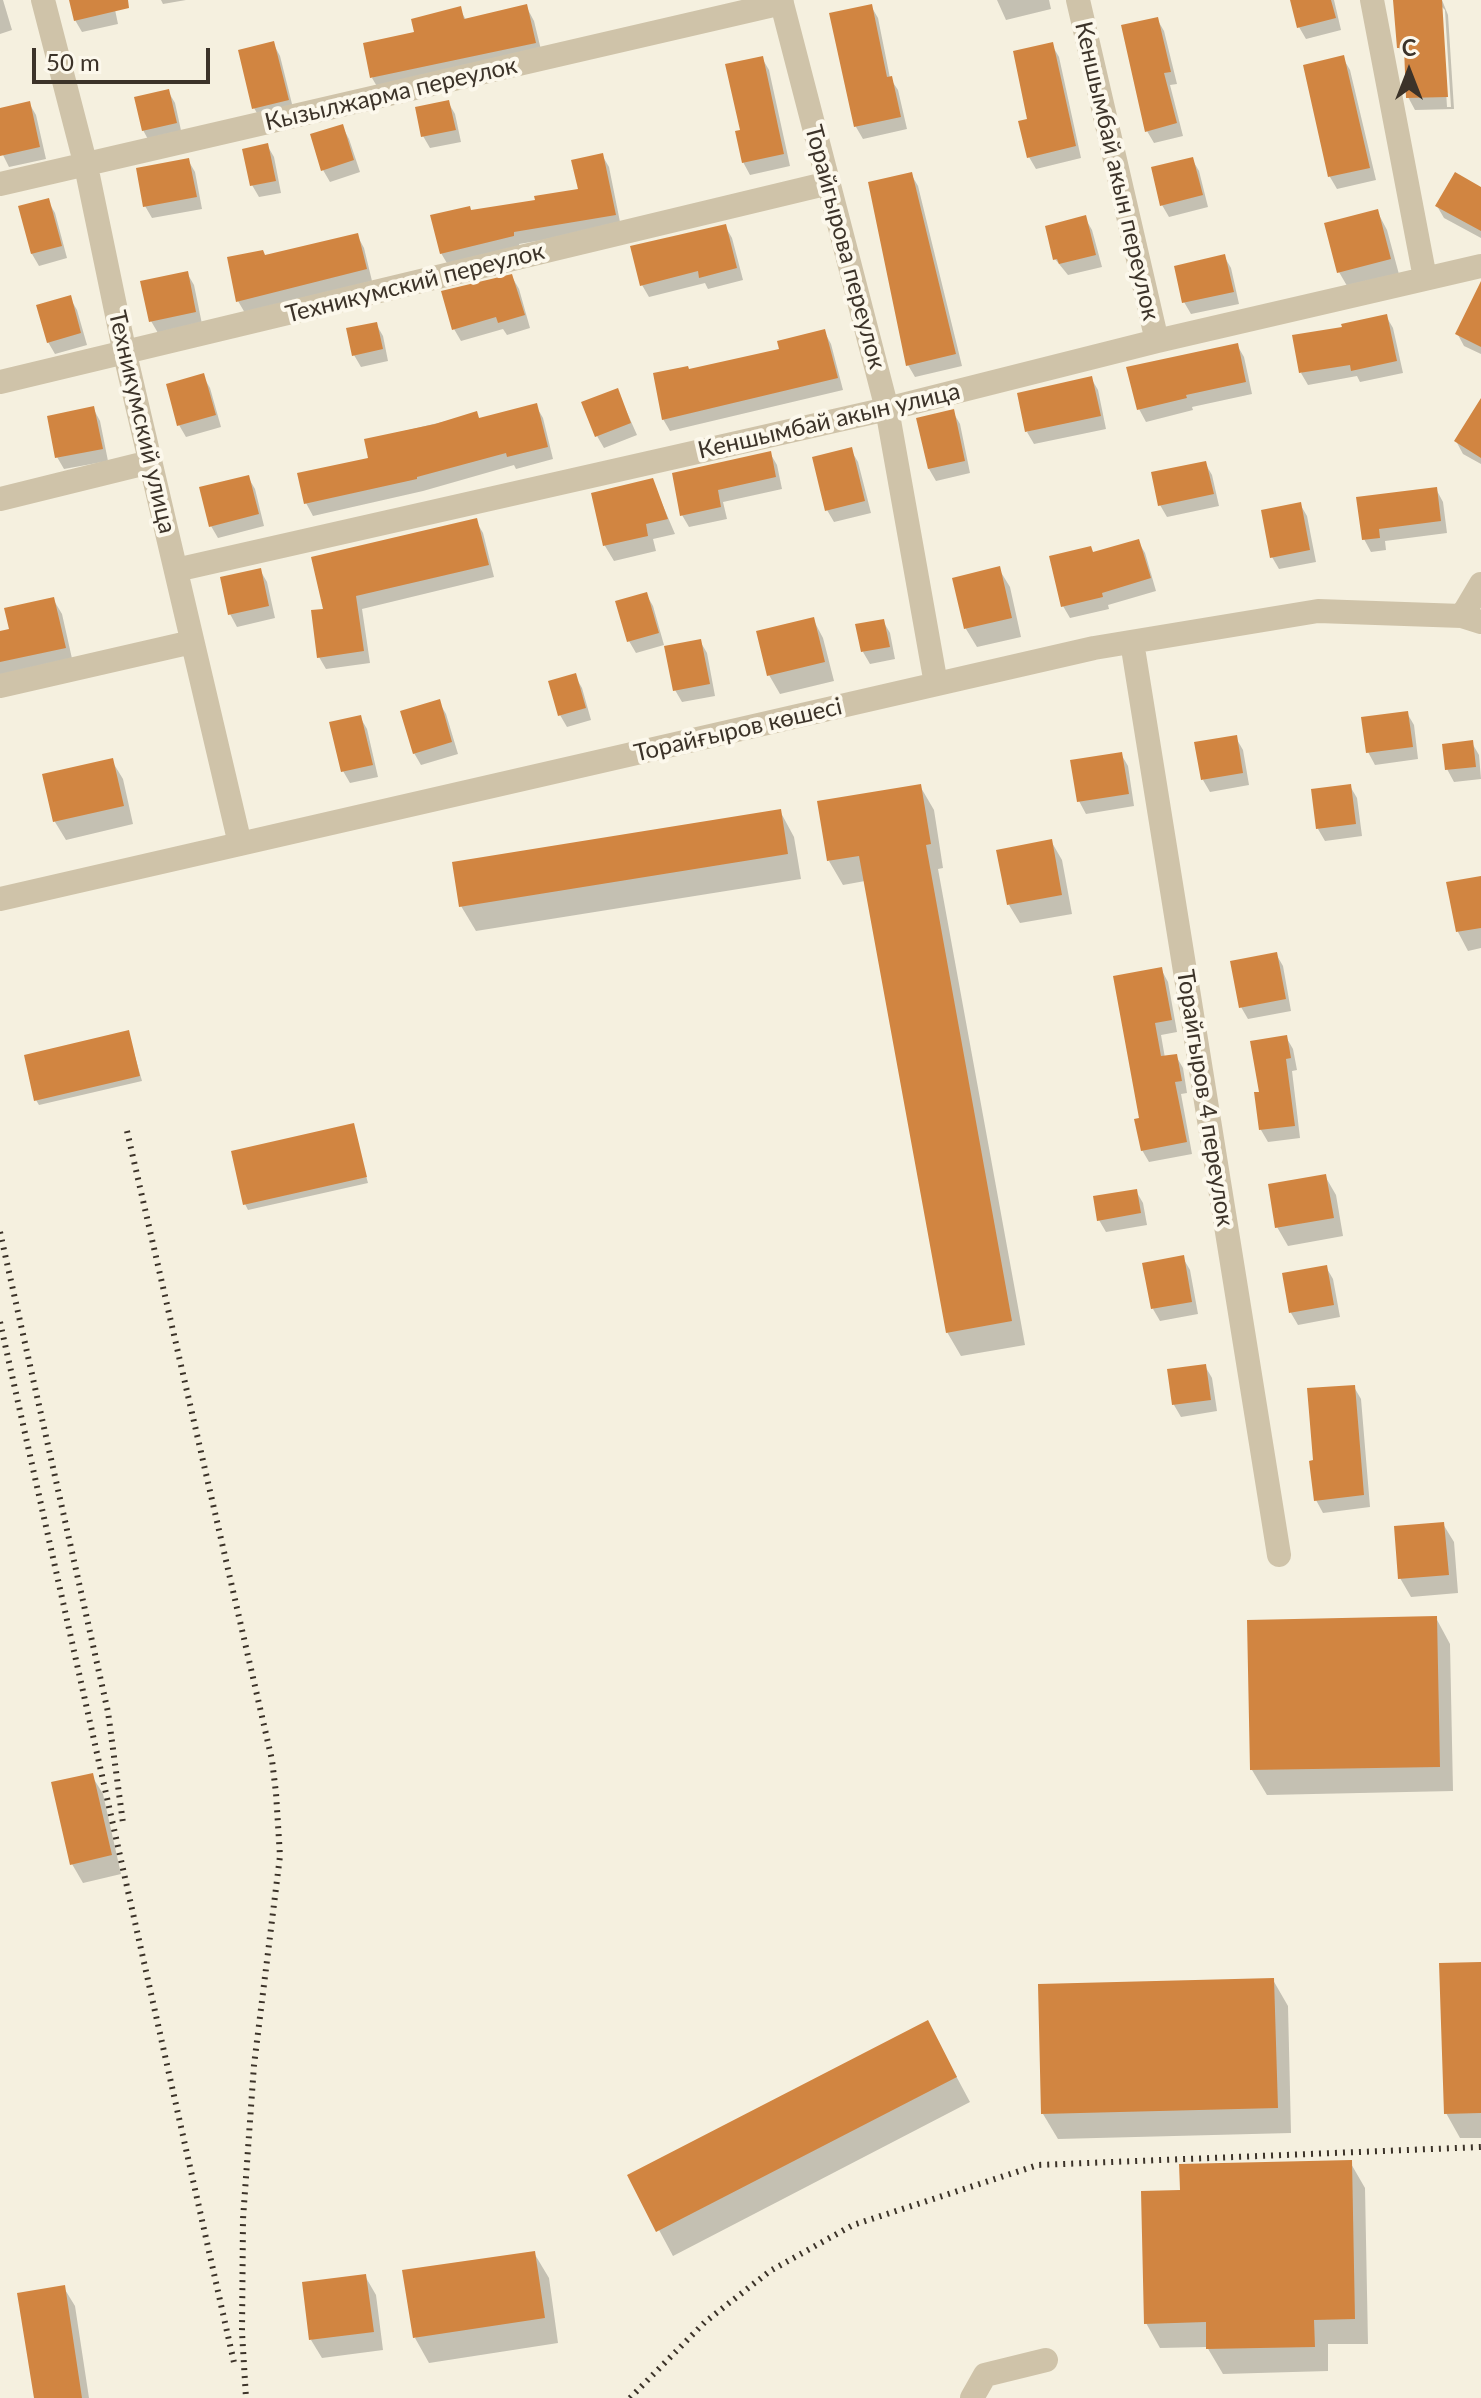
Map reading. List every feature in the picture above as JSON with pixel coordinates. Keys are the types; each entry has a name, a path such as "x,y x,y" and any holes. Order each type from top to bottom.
{"street":[{"name":"Техникумский улица","path":"43,0 86,166 125,354 240,844"},
{"name":"Кеншымбай акын переулок","path":"1078,0 1157,341"},
{"path":"1372,0 1425,278"},
{"name":"Кызылжарма переулок","path":"0,184 782,2"},
{"name":"Торайгырова переулок","path":"782,2 887,409 936,684"},
{"name":"Техникумский переулок","path":"0,382 829,183"},
{"name":"Кеншымбай акын улица","path":"176,570 887,409 1157,341 1481,266"},
{"path":"0,499 150,462"},
{"path":"1472,619 1481,584"},
{"name":"Торайғыров көшесі","path":"0,899 936,684 1132,642 1318,611 1472,619"},
{"path":"0,686 192,642"},
{"name":"Торайгыров 4 переулок","path":"1132,642 1279,1555"},
{"path":"972,2398 985,2375 1046,2360"}],"building":[{"path":"69,0 128,0 129,8 74,21"},
{"path":"1290,0 1331,0 1336,18 1297,28"},
{"path":"1393,0 1442,0 1448,97 1406,98 1404,48 1397,48"},
{"path":"527,4 536,43 370,78 363,43 414,32 411,19 461,6 464,19"},
{"path":"872,4 887,77 892,76 901,117 854,127 829,13"},
{"path":"1158,17 1171,72 1164,73 1177,123 1145,132 1121,25"},
{"path":"274,41 289,100 252,109 238,50"},
{"path":"1053,42 1076,146 1027,158 1018,121 1027,119 1013,51"},
{"path":"1344,55 1370,168 1328,177 1303,65"},
{"path":"763,56 784,154 742,163 735,131 740,130 725,64"},
{"path":"169,89 177,123 142,131 134,97"},
{"path":"449,100 456,130 421,137 415,107"},
{"path":"30,101 40,147 0,156 0,108"},
{"path":"343,124 354,160 321,171 310,134"},
{"path":"268,143 276,181 250,186 242,149"},
{"path":"603,153 616,215 514,232 514,236 440,254 430,215 470,206 471,210 535,200 534,196 578,189 571,160"},
{"path":"1193,157 1203,195 1160,206 1151,167"},
{"path":"189,158 197,197 143,207 136,168"},
{"path":"912,172 956,354 906,366 868,182"},
{"path":"1455,172 1481,187 1481,231 1435,206"},
{"path":"49,198 62,246 31,254 18,206"},
{"path":"1378,209 1391,259 1337,273 1324,223"},
{"path":"1086,215 1096,255 1059,264 1057,259 1053,260 1045,226"},
{"path":"726,224 737,268 699,278 698,271 640,286 630,246"},
{"path":"358,233 367,269 236,302 227,257 263,250 265,255"},
{"path":"1225,254 1234,292 1182,303 1174,266"},
{"path":"188,271 196,312 149,322 140,281"},
{"path":"512,274 525,315 498,323 496,317 452,330 441,291"},
{"path":"1481,281 1481,347 1455,334"},
{"path":"71,295 81,333 47,343 36,305"},
{"path":"1387,314 1397,361 1351,371 1350,365 1299,373 1292,335 1342,327 1341,324"},
{"path":"377,322 383,349 352,356 346,328"},
{"path":"825,329 838,378 662,420 653,373 688,366 689,369 779,349 777,341"},
{"path":"1238,343 1246,382 1137,410 1126,367"},
{"path":"204,373 216,415 177,426 166,384"},
{"path":"1092,376 1101,416 1025,432 1017,393"},
{"path":"618,388 631,423 595,437 581,402"},
{"path":"1481,398 1481,458 1454,441"},
{"path":"537,403 548,447 507,457 506,453 417,479 304,504 297,473 368,458 364,439 435,424 477,411 479,418"},
{"path":"94,406 103,449 55,458 47,416"},
{"path":"954,409 965,461 928,469 916,418"},
{"path":"852,447 865,501 825,511 812,457"},
{"path":"771,451 776,477 718,490 721,507 680,516 672,473"},
{"path":"1206,461 1214,494 1158,506 1151,472"},
{"path":"249,475 259,514 209,527 199,487"},
{"path":"653,478 668,519 646,524 648,536 603,546 591,493"},
{"path":"1437,487 1441,521 1379,529 1380,538 1362,540 1356,497"},
{"path":"1301,502 1310,550 1270,558 1261,510"},
{"path":"477,518 489,565 356,596 364,651 317,658 311,610 323,609 311,557"},
{"path":"1139,539 1151,578 1102,593 1103,597 1061,607 1049,556 1091,546 1093,552"},
{"path":"1000,566 1012,618 964,629 952,578"},
{"path":"261,568 269,606 228,615 220,577"},
{"path":"647,592 659,633 627,642 615,601"},
{"path":"54,597 66,648 0,662 0,631 9,629 4,608"},
{"path":"814,617 825,662 767,676 756,631"},
{"path":"884,619 890,647 861,652 855,624"},
{"path":"701,639 710,684 673,691 664,646"},
{"path":"576,673 586,708 558,716 548,681"},
{"path":"440,699 452,742 413,754 400,711"},
{"path":"1408,711 1413,747 1366,753 1361,717"},
{"path":"361,715 373,765 341,772 329,722"},
{"path":"1237,735 1243,773 1201,780 1194,742"},
{"path":"1473,740 1476,767 1445,770 1442,744"},
{"path":"1122,752 1129,794 1077,802 1070,760"},
{"path":"113,758 124,806 53,822 42,774"},
{"path":"921,784 931,844 926,845 1012,1321 946,1333 859,856 827,861 817,801"},
{"path":"1351,784 1356,824 1316,829 1311,789"},
{"path":"781,809 788,854 459,907 452,862"},
{"path":"1052,839 1062,895 1007,905 996,850"},
{"path":"1481,876 1481,928 1456,932 1446,882"},
{"path":"1277,952 1286,999 1239,1008 1230,961"},
{"path":"1162,967 1172,1020 1155,1023 1161,1056 1177,1054 1182,1081 1175,1082 1187,1142 1141,1151 1134,1119 1139,1118 1113,976"},
{"path":"129,1030 140,1076 34,1101 24,1055"},
{"path":"1287,1035 1291,1058 1286,1059 1295,1126 1259,1130 1254,1092 1259,1092 1250,1041"},
{"path":"354,1123 367,1177 243,1205 231,1151"},
{"path":"1326,1174 1334,1218 1275,1228 1268,1184"},
{"path":"1137,1189 1141,1213 1097,1221 1093,1196"},
{"path":"1184,1255 1192,1302 1151,1309 1142,1263"},
{"path":"1327,1265 1334,1305 1289,1313 1282,1273"},
{"path":"1206,1364 1211,1400 1172,1405 1167,1369"},
{"path":"1355,1385 1364,1495 1314,1501 1309,1461 1313,1460 1307,1388"},
{"path":"1444,1522 1449,1575 1398,1579 1394,1526"},
{"path":"1437,1616 1440,1767 1250,1770 1247,1620"},
{"path":"93,1773 112,1855 70,1865 51,1782"},
{"path":"1481,1962 1481,2113 1444,2114 1439,1963"},
{"path":"1274,1978 1278,2108 1041,2114 1038,1984"},
{"path":"928,2020 957,2077 656,2232 627,2175"},
{"path":"1352,2160 1355,2319 1314,2320 1315,2347 1206,2349 1206,2322 1144,2324 1141,2191 1180,2190 1179,2164"},
{"path":"535,2251 545,2318 413,2338 402,2270"},
{"path":"366,2274 374,2332 309,2340 302,2282"},
{"path":"65,2285 82,2398 34,2398 17,2293"}],"railway":[{"path":"127,1131 272,1760 276,1793 280,1856 254,2065 243,2219 242,2332 246,2398"},
{"path":"0,1232 108,1712 123,1823"},
{"path":"0,1322 235,2367"},
{"path":"630,2398 705,2322 770,2271 853,2225 1038,2165 1481,2147"}]}
